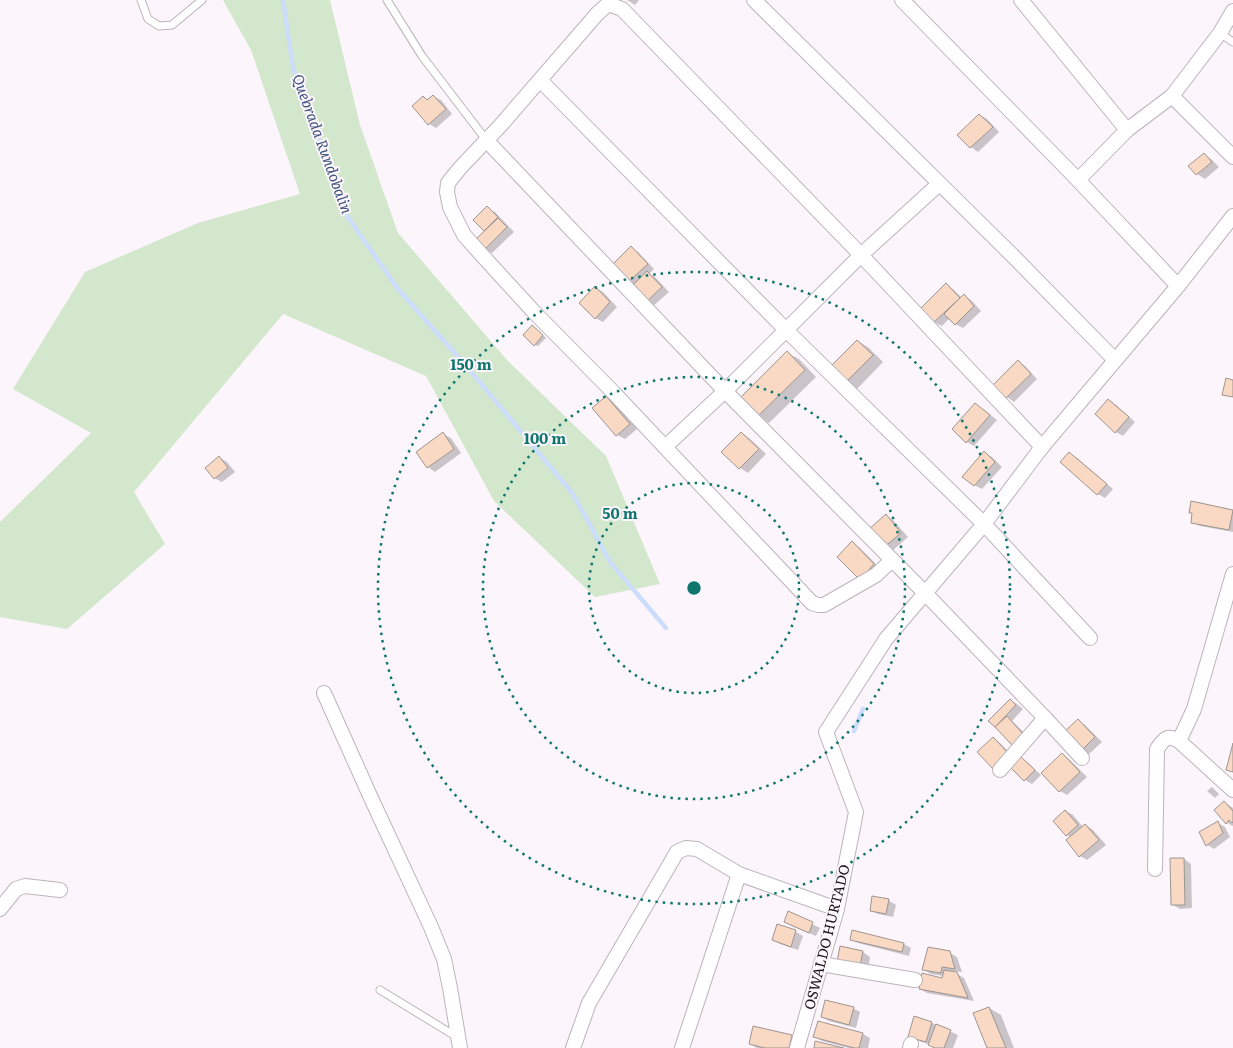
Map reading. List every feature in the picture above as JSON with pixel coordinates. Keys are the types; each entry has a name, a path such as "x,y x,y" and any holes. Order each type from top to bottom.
{"street":[{"path":"754,0 1015,258 1115,360"},
{"path":"902,0 1078,180 1178,286"},
{"path":"1020,0 1127,130"},
{"path":"892,560 876,575 824,605 812,603 614,393 533,311 464,235 450,207 447,192 448,183 596,14 608,4 622,8 1042,447"},
{"path":"1078,180 1127,130 1172,96 1220,33 1233,11"},
{"path":"540,80 786,330 984,524 1090,638"},
{"path":"1172,96 1233,157"},
{"path":"486,141 725,391 925,593 1082,758"},
{"path":"665,447 725,391 860,255 939,184"},
{"name":"OSWALDO HURTADO","path":"797,1048 837,909 856,812 826,732 886,639 984,524 1042,447 1178,286 1233,216"},
{"path":"1179,741 1194,709 1233,574"},
{"path":"324,692 444,959 459,1043"},
{"path":"1000,770 1045,718"},
{"path":"1155,870 1157,749 1162,740 1174,738 1179,741 1233,790"},
{"path":"573,1048 589,1003 677,852 686,848 697,849 739,874 837,909"},
{"path":"682,1048 739,874"},
{"path":"0,909 16,889 26,886 60,890"},
{"path":"821,964 915,980"}],"lane":[{"path":"141,0 148,19 159,26 172,25 202,0"},
{"path":"387,0 422,56 486,141"},
{"path":"1220,33 1233,42"},
{"path":"380,990 459,1043"}],"green space":[{"path":"223,0 330,0 360,125 398,233 507,360 606,456 660,584 595,597 494,501 426,376 283,314 134,492 165,544 67,629 0,617 0,522 91,433 13,389 85,272 198,223 300,194 251,50"}],"building":[{"path":"433,95 446,109 428,125 412,106 423,96 427,100"},
{"path":"979,114 993,127 970,148 957,135"},
{"path":"1204,153 1212,162 1196,175 1188,166"},
{"path":"487,206 498,217 484,231 473,220"},
{"path":"498,218 507,227 484,250 475,240"},
{"path":"631,246 648,264 626,284 610,267"},
{"path":"647,271 662,287 644,304 630,288"},
{"path":"946,283 960,298 933,323 920,309"},
{"path":"595,286 610,302 595,319 579,303"},
{"path":"964,294 974,306 955,325 944,314"},
{"path":"532,325 543,335 534,346 523,335"},
{"path":"857,340 873,355 844,384 828,369"},
{"path":"787,351 805,370 757,417 739,399"},
{"path":"1018,360 1031,374 1006,398 993,385"},
{"path":"1226,378 1233,380 1233,397 1222,395"},
{"path":"606,396 630,424 616,436 592,408"},
{"path":"1108,399 1129,417 1115,433 1095,414"},
{"path":"975,403 990,415 966,443 952,429"},
{"path":"443,432 454,449 427,468 416,452"},
{"path":"741,432 759,449 739,469 721,452"},
{"path":"984,451 995,462 974,486 962,477"},
{"path":"1069,452 1107,484 1097,495 1060,462"},
{"path":"219,456 228,468 214,479 205,468"},
{"path":"1191,501 1233,510 1229,530 1191,523 1192,513 1189,513"},
{"path":"886,514 901,533 883,548 868,530"},
{"path":"852,541 874,564 860,580 837,557"},
{"path":"1010,699 1016,705 995,727 988,721"},
{"path":"1007,716 1023,734 1012,745 995,727"},
{"path":"1078,719 1095,737 1081,751 1064,732"},
{"path":"993,737 1011,756 995,771 977,752"},
{"path":"1233,743 1233,772 1226,770"},
{"path":"1062,753 1080,772 1059,792 1041,773"},
{"path":"1020,756 1035,770 1024,781 1009,766"},
{"path":"1224,801 1233,811 1232,823 1229,820 1226,824 1214,810"},
{"path":"1065,810 1078,825 1066,836 1053,821"},
{"path":"1218,821 1223,833 1206,846 1199,832"},
{"path":"1085,824 1099,840 1079,857 1066,840"},
{"path":"1170,858 1184,858 1185,905 1171,905"},
{"path":"872,896 889,899 886,914 870,911"},
{"path":"788,911 813,922 809,933 784,922"},
{"path":"777,924 796,930 791,947 772,940"},
{"path":"852,930 904,943 902,952 850,940"},
{"path":"840,946 863,951 860,966 837,962"},
{"path":"928,947 950,951 955,969 942,967 941,973 922,970"},
{"path":"944,970 957,972 968,998 919,989 922,973 942,978"},
{"path":"825,1000 854,1007 849,1025 821,1017"},
{"path":"989,1007 1006,1048 987,1048 973,1013"},
{"path":"914,1016 932,1022 926,1042 908,1037"},
{"path":"818,1021 863,1033 859,1048 813,1037"},
{"path":"936,1024 951,1030 944,1048 935,1048 928,1045"},
{"path":"753,1026 792,1035 789,1048 765,1048 749,1044"},
{"path":"815,1041 844,1048 814,1048"}],"waterway":[{"name":"Quebrada Rundobalin","path":"283,0 293,68 347,216 398,289 468,368 573,494 610,562 666,628"},
{"path":"854,731 863,709"}]}
